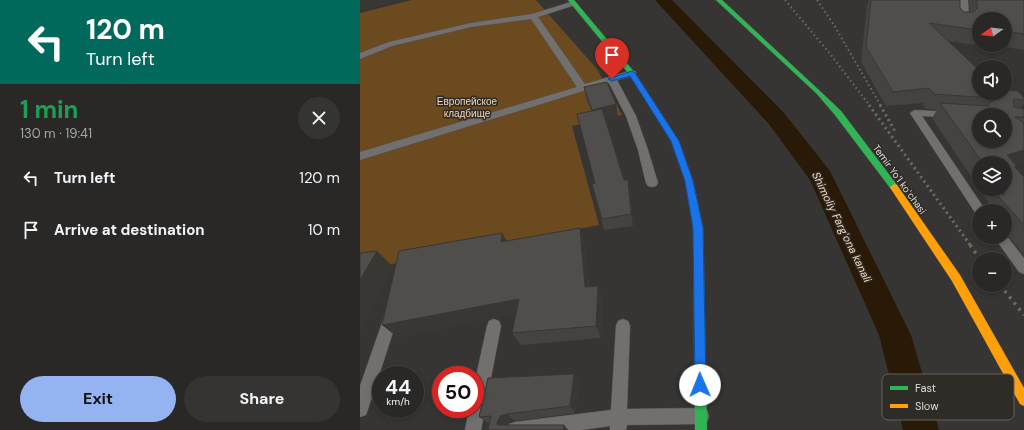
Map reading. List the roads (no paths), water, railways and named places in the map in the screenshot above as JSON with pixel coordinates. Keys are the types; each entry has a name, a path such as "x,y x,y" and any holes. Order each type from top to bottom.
{"main road":[{"name":"Temir Yoʻl koʻchasi","path":"719,0 819,93 838,113 956,278 1010,374"},
{"path":"573,2 632,73 675,141 691,189 698,228 701,423"},
{"name":"Temir Yoʻl koʻchasi","path":"1014,381 1024,400"}],"street":[{"path":"961,0 962,22"}],"lane":[{"path":"360,56 389,44 470,26 533,16 573,2"},
{"path":"533,16 583,88"},
{"path":"360,156 632,73"},
{"path":"612,79 631,116 643,150 652,183"},
{"path":"972,116 916,113 975,204"},
{"path":"1005,244 1024,268"},
{"path":"360,409 391,317"},
{"path":"473,430 494,326"},
{"path":"618,423 623,326"},
{"path":"515,430 618,423 701,423"}],"waterway":[{"name":"Shimoliy Fargʻona kanali","path":"663,0 776,118 821,177 895,335 906,374"},
{"name":"Shimoliy Fargʻona kanali","path":"918,420 921,430"}],"railway":[{"path":"785,0 831,55 870,106"},
{"path":"817,0 834,25 881,106"},
{"path":"869,105 971,246"},
{"path":"880,105 896,133"},
{"path":"970,245 975,252"},
{"path":"1006,292 1024,315"}],"park label":[{"name":"Европейское кладбище","path":"467,106"}]}
